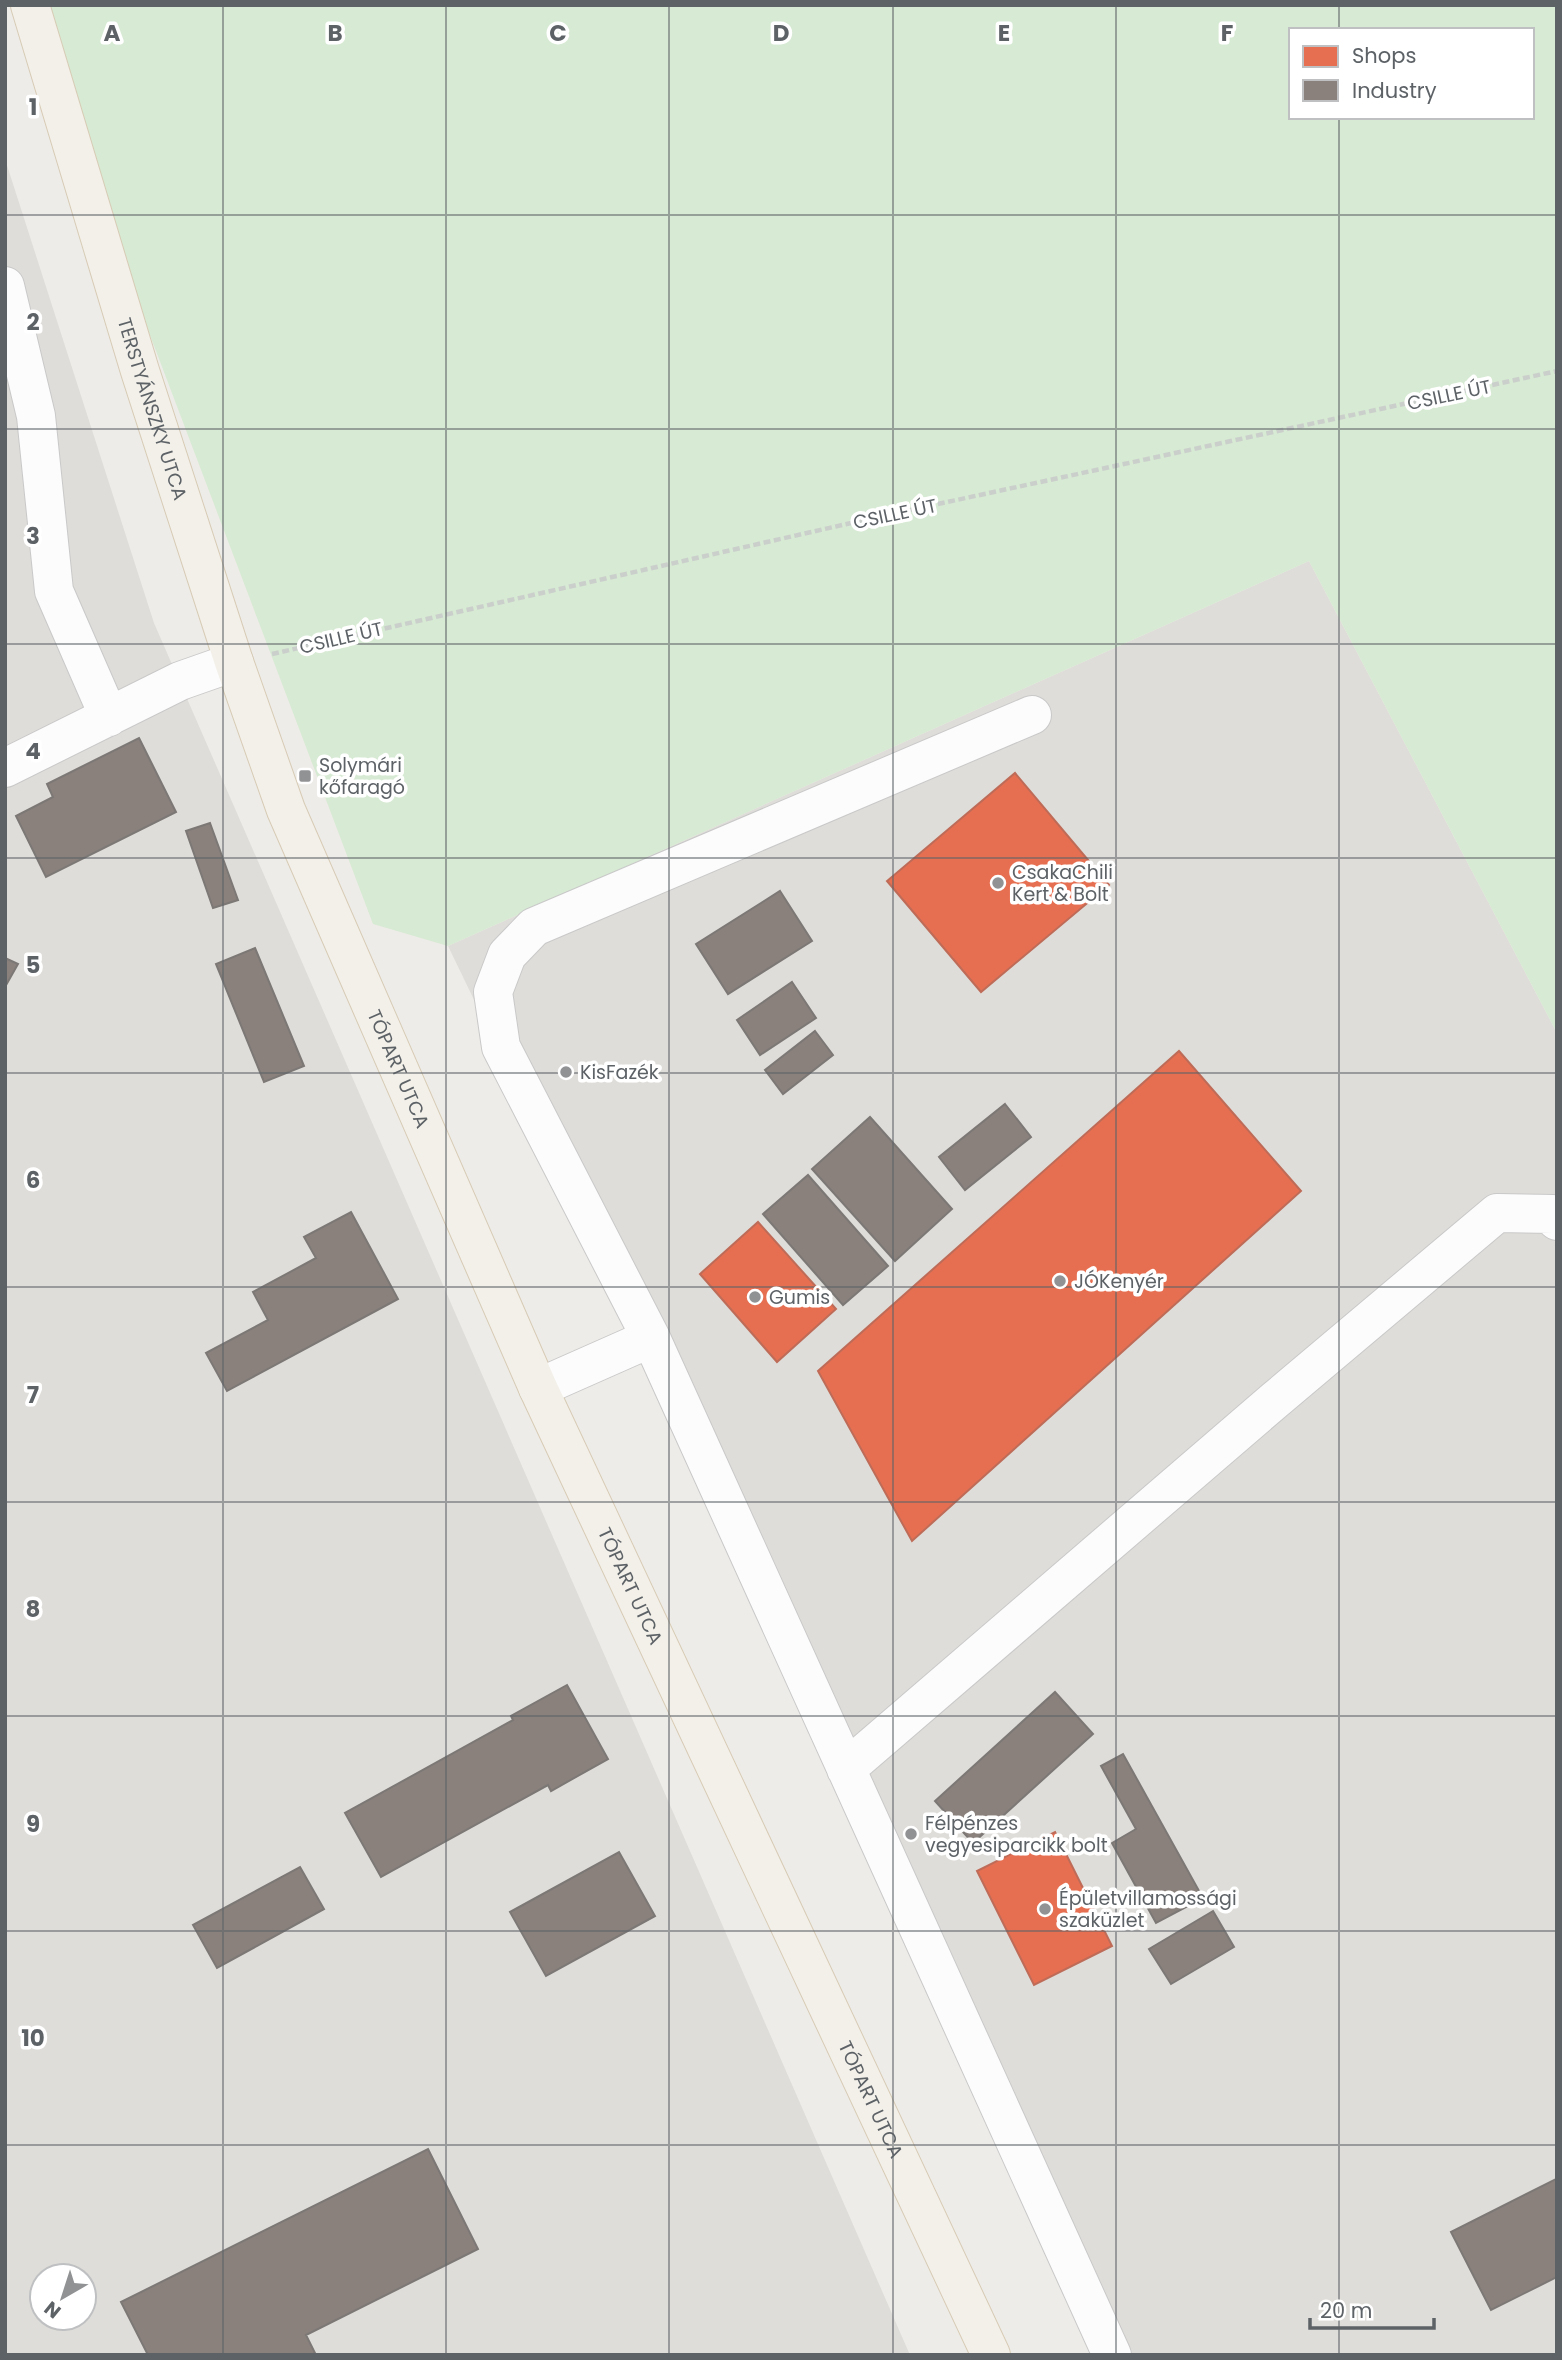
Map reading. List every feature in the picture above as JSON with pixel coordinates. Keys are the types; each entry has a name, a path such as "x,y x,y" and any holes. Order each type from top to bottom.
{"main road":[{"name":"TERSTYÁNSZKY UTCA","path":"30,5 141,371 234,663 286,810"},
{"name":"TÓPART UTCA","path":"286,810 538,1388 991,2355"}],"street":[{"path":"5,286 36,416 54,591 109,717"},
{"path":"5,768 180,681 234,663"},
{"path":"1032,715 534,927 507,955 493,992 501,1047 651,1338 1112,2355"},
{"path":"846,1769 1497,1213 1553,1214 1557,1220"},
{"path":"538,1388 651,1338"}],"path":[{"name":"CSILLE ÚT","path":"234,663 857,522 1557,371"}],"shaded area":[{"path":"5,159 154,623 910,2355 5,2355"},
{"path":"1309,561 1557,1033 1557,2355 1112,2355 846,1769 448,946"}],"green space":[{"path":"25,5 1557,5 1557,1033 1309,561 448,946 373,924"}],"building: Shops":[{"name":"CsakaChili Kert & Bolt","path":"1015,773 1109,885 981,992 887,881"},
{"name":"JÓKenyér","path":"1179,1051 1301,1191 912,1541 818,1371"},
{"path":"758,1222 836,1309 777,1362 700,1274"},
{"name":"Épületvillamossági szaküzlet","path":"1055,1832 1112,1946 1034,1985 977,1871"}],"building: Industry":[{"path":"139,738 176,812 46,877 16,816 53,797 47,784"},
{"path":"210,823 238,900 213,908 186,831"},
{"path":"780,891 812,941 728,994 696,944"},
{"path":"255,948 304,1066 264,1082 216,964"},
{"path":"5,958 18,964 5,987"},
{"path":"792,982 816,1018 760,1055 737,1020"},
{"path":"815,1031 833,1055 783,1094 765,1070"},
{"path":"1005,1104 1031,1137 965,1190 939,1157"},
{"path":"870,1117 952,1209 895,1261 812,1169"},
{"path":"808,1175 888,1266 843,1305 763,1214"},
{"path":"351,1212 398,1299 227,1391 206,1353 268,1320 253,1292 316,1258 304,1237"},
{"path":"567,1685 608,1759 551,1791 548,1785 381,1877 345,1813 513,1720 511,1716"},
{"path":"1055,1692 1093,1734 973,1843 935,1801"},
{"path":"1123,1754 1203,1898 1156,1923 1112,1843 1136,1829 1101,1766"},
{"path":"619,1852 655,1916 546,1976 510,1912"},
{"path":"300,1867 324,1909 217,1968 193,1925"},
{"path":"1213,1911 1234,1947 1171,1984 1149,1949"},
{"path":"428,2149 478,2249 306,2335 315,2353 311,2355 148,2355 121,2302"},
{"path":"1556,2179 1557,2277 1491,2310 1451,2232"}],"place":[{"name":"Solymári kőfaragó","path":"305,776"},
{"name":"CsakaChili Kert & Bolt","path":"998,883"},
{"name":"KisFazék","path":"566,1072"},
{"name":"JÓKenyér","path":"1060,1281"},
{"name":"Gumis","path":"755,1297"},
{"name":"Félpénzes vegyesiparcikk bolt","path":"911,1834"},
{"name":"Épületvillamossági szaküzlet","path":"1045,1909"}]}
